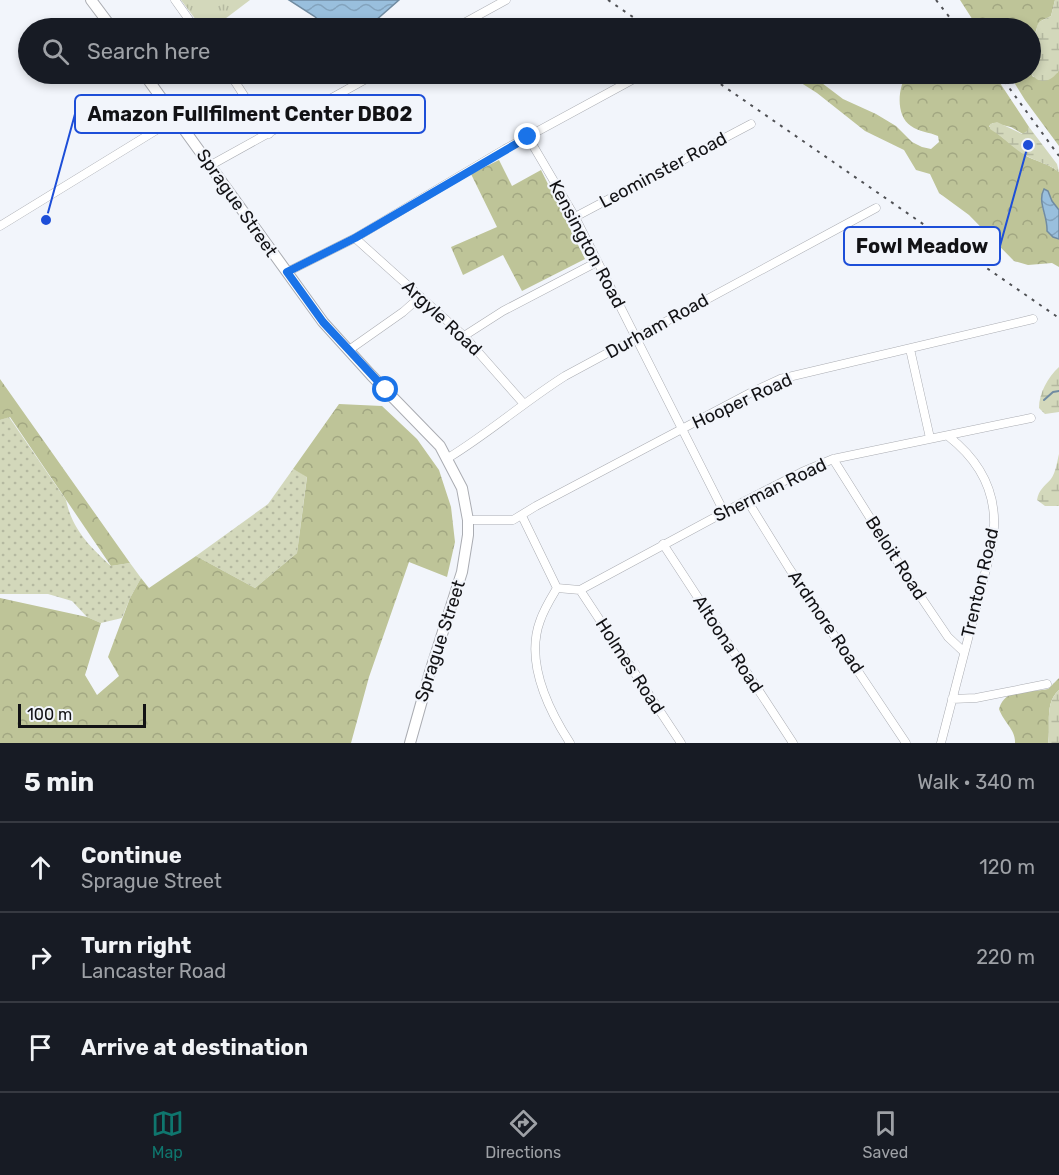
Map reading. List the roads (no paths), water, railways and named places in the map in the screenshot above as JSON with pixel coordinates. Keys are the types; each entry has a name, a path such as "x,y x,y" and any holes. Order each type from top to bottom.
{"main road":[{"path":"91,0 104,18"},
{"name":"Sprague Street","path":"151,84 323,322 440,446 462,489 468,520 462,572 410,743"}],"street":[{"path":"175,0 188,18"},
{"path":"473,18 506,0"},
{"path":"238,84 269,134"},
{"path":"211,165 357,84"},
{"path":"287,272 355,238 528,137 625,84"},
{"path":"0,226 176,118"},
{"name":"Leominster Road","path":"575,217 751,124"},
{"name":"Kensington Road","path":"528,137 575,217 724,512"},
{"name":"Durham Road","path":"448,458 479,439 565,376 876,208"},
{"name":"Argyle Road","path":"355,238 464,336 524,404"},
{"path":"464,336 503,311 597,262"},
{"path":"349,350 420,297"},
{"name":"Hooper Road","path":"468,520 509,520 522,516 536,506 780,379 1033,319"},
{"path":"910,349 930,438"},
{"name":"Sherman Road","path":"580,590 747,500 833,459 1031,418"},
{"name":"Trenton Road","path":"941,743 993,541 995,516 991,494 985,479 972,460 948,436"},
{"name":"Beloit Road","path":"833,459 908,578 948,636 964,652"},
{"name":"Ardmore Road","path":"747,500 789,568 906,743"},
{"path":"522,516 557,588"},
{"name":"Altoona Road","path":"663,544 793,743"},
{"path":"557,588 580,590"},
{"path":"557,588 539,621 536,654 540,681 549,706 570,743"},
{"name":"Holmes Road","path":"580,590 681,743"},
{"path":"952,699 976,698 1047,684"}],"water":[{"path":"289,0 399,0 378,18 316,18"},
{"path":"1044,189 1048,191 1059,210 1059,239 1047,231 1042,204"}],"waterway":[{"path":"1044,400 1053,392 1059,391"}],"railway":[{"path":"608,0 634,18"},
{"path":"936,0 950,18"},
{"path":"720,84 1059,318"},
{"path":"1006,84 1059,156"}],"place":[{"name":"Fowl Meadow","path":"1028,145"},
{"name":"Amazon Fullfilment Center DB02","path":"46,220"}]}
